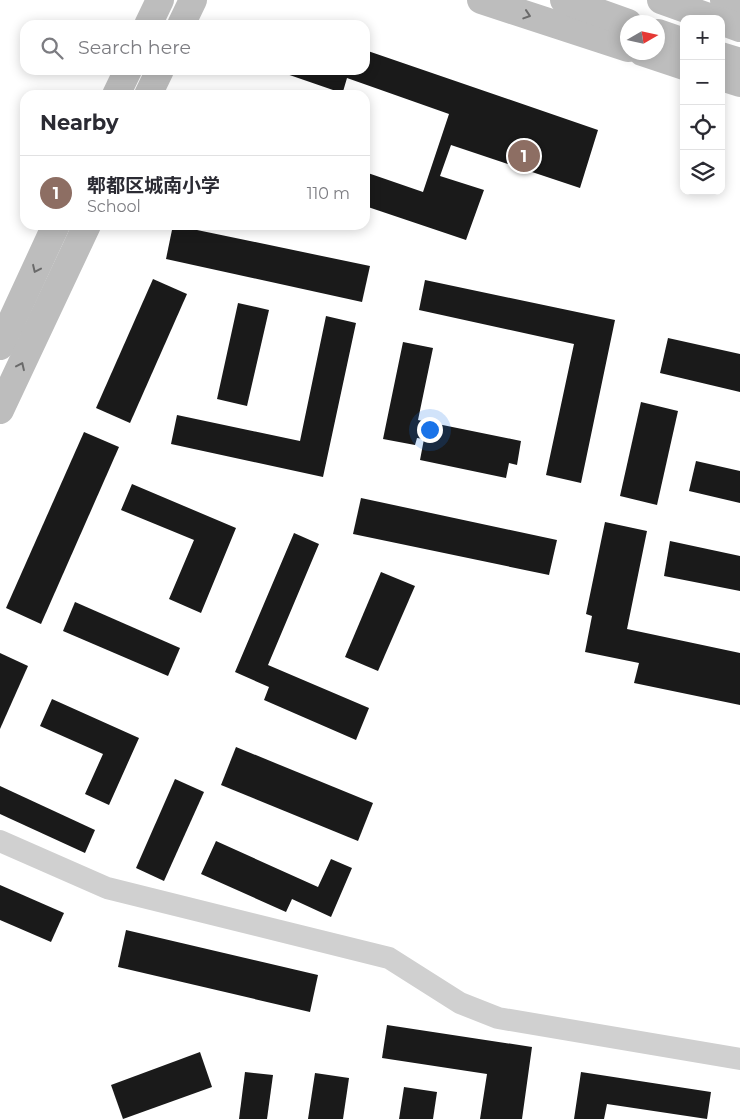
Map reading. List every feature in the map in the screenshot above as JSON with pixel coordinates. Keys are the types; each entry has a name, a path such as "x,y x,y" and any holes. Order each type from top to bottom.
{"street":[{"path":"150,20 160,0"},
{"path":"183,20 193,0"},
{"path":"481,0 620,45"},
{"path":"564,0 620,19"},
{"path":"661,0 703,15"},
{"path":"724,0 740,7"},
{"path":"725,22 740,28"},
{"path":"665,35 680,41"},
{"path":"725,57 740,62"},
{"path":"665,60 680,65"},
{"path":"118,90 126,75"},
{"path":"150,90 158,75"},
{"path":"725,78 740,83"},
{"path":"0,346 54,230"},
{"path":"0,410 85,230"},
{"path":"0,841 107,888 389,958 460,1003 498,1018 740,1058"}],"building":[{"path":"370,52 598,130 580,188 451,145 440,176 484,190 466,240 370,208 370,174 423,192 449,114 347,78 343,90 333,90 290,75 370,75"},
{"path":"172,230 197,230 370,266 362,302 166,259"},
{"path":"153,279 187,294 130,423 96,408"},
{"path":"425,280 615,320 581,483 546,475 574,344 419,310"},
{"path":"238,303 269,310 247,406 217,399"},
{"path":"326,316 356,323 323,477 171,444 177,415 300,441"},
{"path":"668,338 740,354 740,392 660,373"},
{"path":"403,342 433,348 418,420 521,441 517,465 509,463 506,478 420,460 424,439 417,438 415,445 383,439"},
{"path":"641,402 678,411 657,505 620,496"},
{"path":"84,432 119,447 41,624 6,608"},
{"path":"696,461 740,471 740,503 689,491"},
{"path":"132,484 236,528 201,613 169,599 194,540 121,510"},
{"path":"361,498 557,540 549,575 353,534"},
{"path":"605,522 647,531 627,629 740,653 740,705 634,683 639,663 585,652 592,616 586,614"},
{"path":"294,533 319,544 268,665 369,708 356,740 264,700 269,687 235,672"},
{"path":"670,541 740,556 740,591 664,576"},
{"path":"381,572 415,586 378,671 345,657"},
{"path":"75,602 180,648 168,676 63,631"},
{"path":"0,653 28,666 0,729"},
{"path":"52,699 139,738 109,805 85,794 103,754 40,726"},
{"path":"236,747 373,803 358,841 221,785"},
{"path":"175,779 204,792 164,881 136,868"},
{"path":"0,786 95,830 85,853 0,814"},
{"path":"216,841 318,887 331,859 352,868 331,917 292,899 286,912 201,874"},
{"path":"0,885 64,913 51,942 0,920"},
{"path":"126,930 318,975 310,1012 118,967"},
{"path":"387,1025 532,1047 522,1119 480,1119 487,1074 382,1058"},
{"path":"200,1052 212,1087 123,1119 111,1085"},
{"path":"245,1072 273,1075 267,1119 239,1119"},
{"path":"581,1072 711,1092 707,1119 607,1104 604,1119 574,1119"},
{"path":"315,1073 349,1078 343,1119 308,1119"},
{"path":"404,1087 437,1092 433,1119 399,1119"}],"place":[{"name":"郫都区城南小学","path":"524,156"}]}
